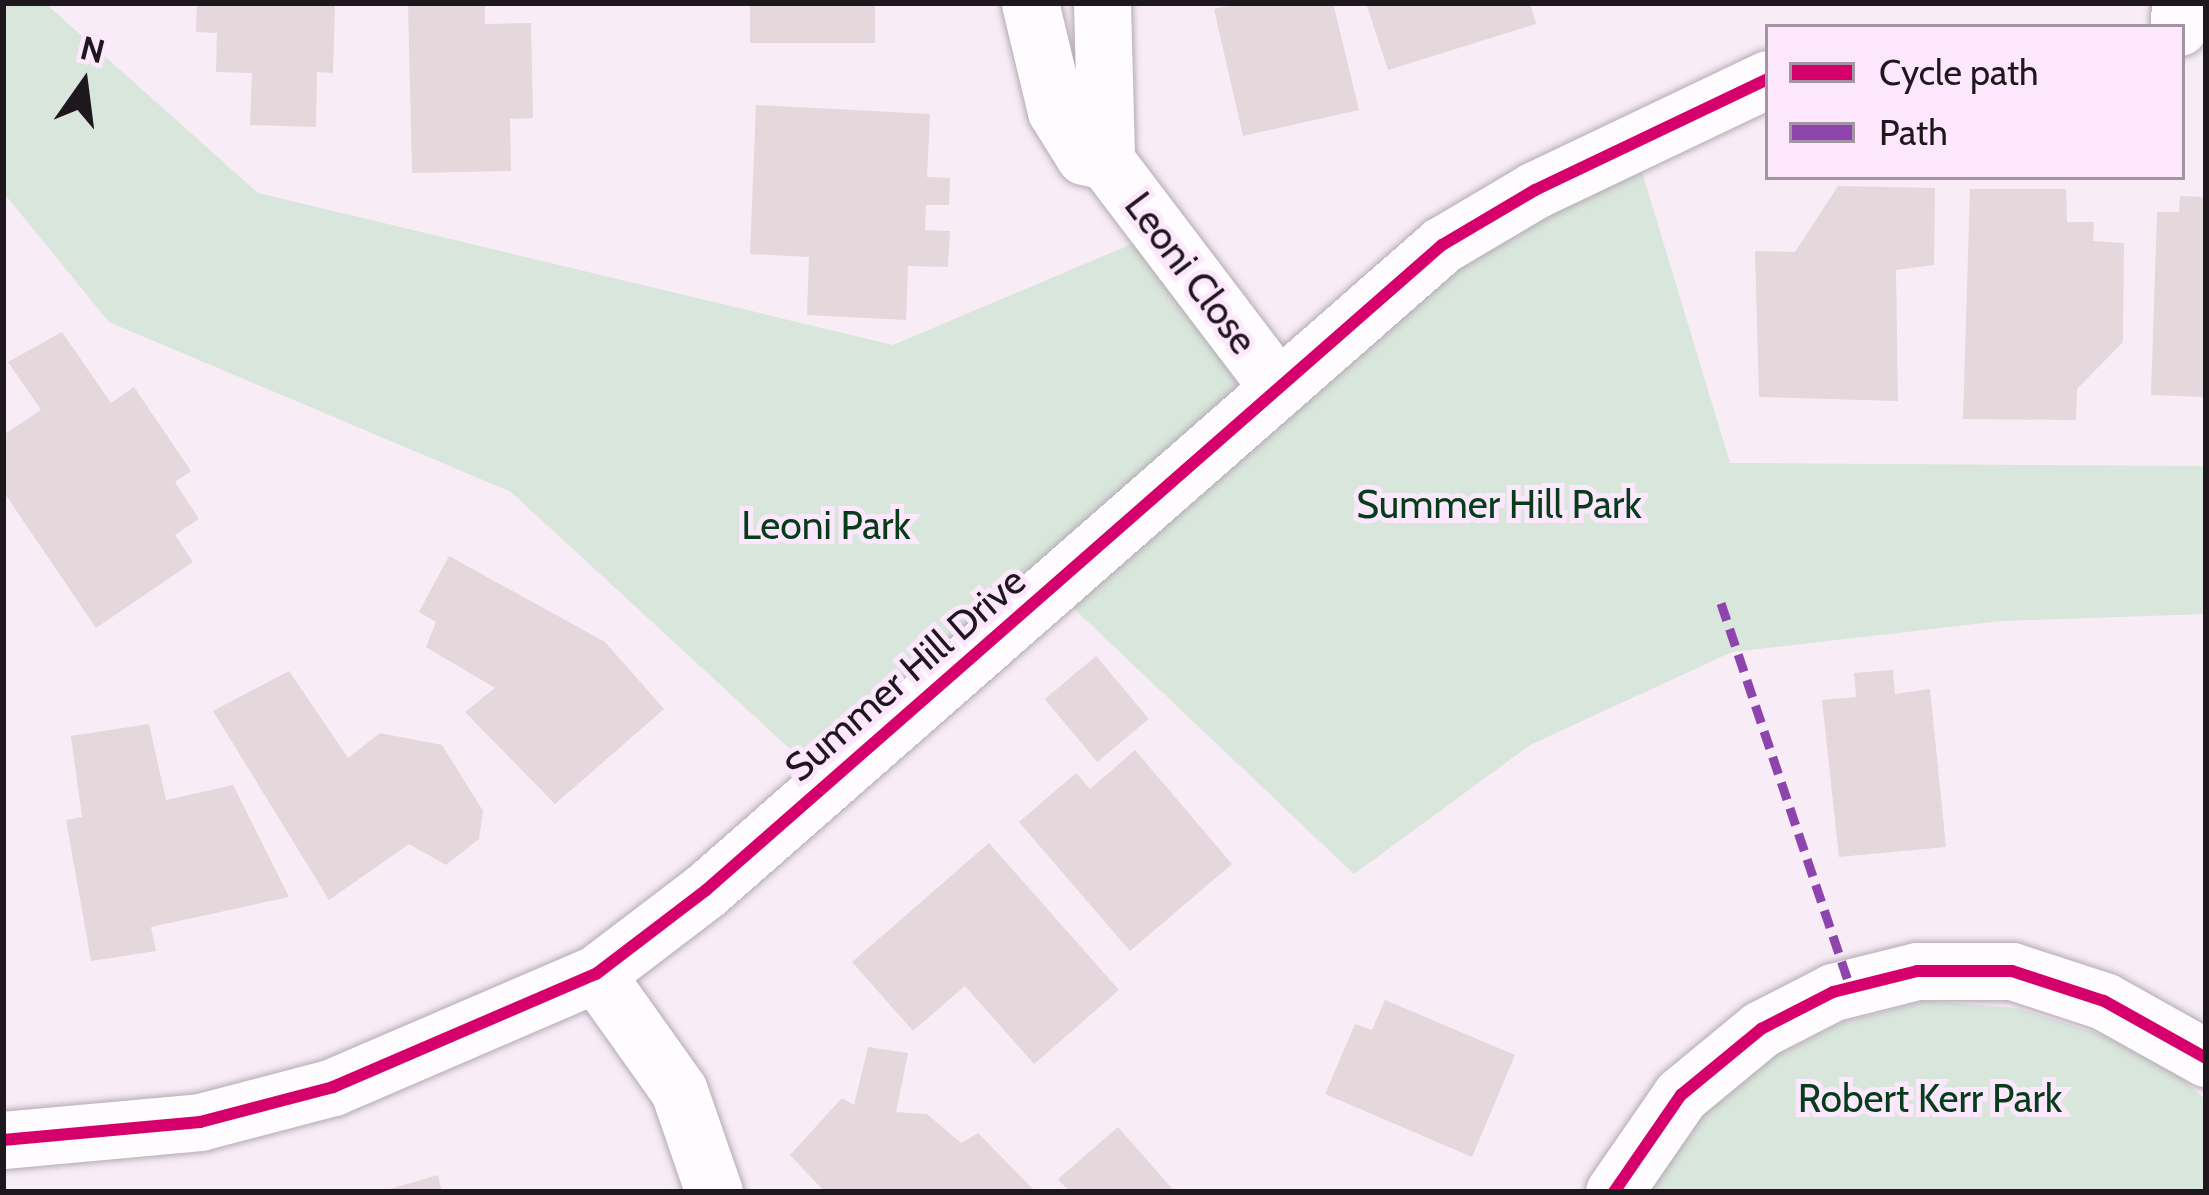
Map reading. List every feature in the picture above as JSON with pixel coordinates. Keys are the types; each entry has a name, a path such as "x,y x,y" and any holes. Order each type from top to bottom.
{"street":[{"name":"Leoni Close","path":"1030,3 1056,111 1084,156 1106,160"},
{"name":"Leoni Close","path":"1102,3 1106,160 1276,386"},
{"name":"Summer Hill Drive","path":"3,1139 200,1122 333,1087 596,974 705,891 1442,245 1534,190 1765,81"},
{"path":"1614,1192 1681,1095 1761,1029 1833,992 1917,971 2012,971 2104,1001 2206,1058"},
{"path":"596,974 680,1091 714,1192"}],"green space":[{"path":"3,3 45,3 258,193 893,345 1160,232 1277,386 1633,142 1730,463 2206,466 2206,614 2001,621 1732,652 1530,745 1354,874 1050,586 827,783 511,492 109,322 3,192"},
{"name":"Robert Kerr Park","path":"1924,1001 2017,1008 2103,1035 2179,1076 2206,1100 2206,1192 1642,1192 1711,1104 1771,1058 1841,1023"}],"building":[{"path":"197,3 335,3 333,73 317,72 316,127 250,125 252,73 216,72 217,33 196,32"},
{"path":"408,3 485,3 485,24 531,23 533,118 510,119 511,171 412,173"},
{"path":"750,3 875,3 875,43 750,43"},
{"path":"1243,3 1333,3 1359,110 1243,136 1214,9"},
{"path":"1366,3 1530,3 1536,24 1388,70"},
{"path":"756,105 930,114 927,177 950,178 949,205 926,205 925,230 950,231 948,267 908,266 906,320 807,315 809,257 750,254"},
{"path":"1838,186 1935,188 1934,265 1896,270 1898,401 1759,397 1755,251 1795,252"},
{"path":"1970,189 2066,189 2067,222 2094,222 2093,241 2124,243 2123,342 2077,389 2076,420 1963,419"},
{"path":"2180,196 2206,197 2206,397 2151,395 2157,212 2179,212"},
{"path":"62,332 111,403 134,387 191,471 175,482 199,519 175,535 193,562 96,628 3,491 3,435 41,410 8,362"},
{"path":"449,556 605,642 664,709 555,804 465,712 495,688 426,647 436,622 419,612"},
{"path":"1096,656 1149,719 1097,762 1045,699"},
{"path":"1893,670 1895,694 1930,689 1946,847 1839,857 1822,700 1856,697 1854,673"},
{"path":"289,671 348,758 380,733 442,745 483,811 479,839 446,865 409,844 329,900 213,711"},
{"path":"149,724 166,800 233,785 289,897 151,927 156,951 91,961 66,820 82,817 71,736"},
{"path":"1135,750 1232,864 1130,951 1019,822 1076,773 1090,789"},
{"path":"989,843 1119,990 1034,1064 965,986 913,1031 852,962"},
{"path":"1385,1000 1515,1055 1472,1157 1325,1094 1355,1024 1372,1030"},
{"path":"868,1047 908,1053 896,1112 927,1114 961,1143 978,1133 1036,1192 825,1192 790,1155 842,1098 854,1105"},
{"path":"1118,1127 1175,1192 1070,1192 1058,1179"},
{"path":"438,1175 442,1192 383,1192 383,1191"}],"marked path":[{"path":"1721,603 1850,987"}],"cycle path":[{"path":"3,1140 200,1122 333,1087 596,974 705,891 1442,245 1535,190 1765,80"},
{"path":"1614,1192 1681,1095 1761,1029 1833,992 1917,971 2012,971 2104,1001 2206,1058"}],"park label":[{"name":"Summer Hill Park","path":"1499,504"},
{"name":"Leoni Park","path":"826,525"}]}
